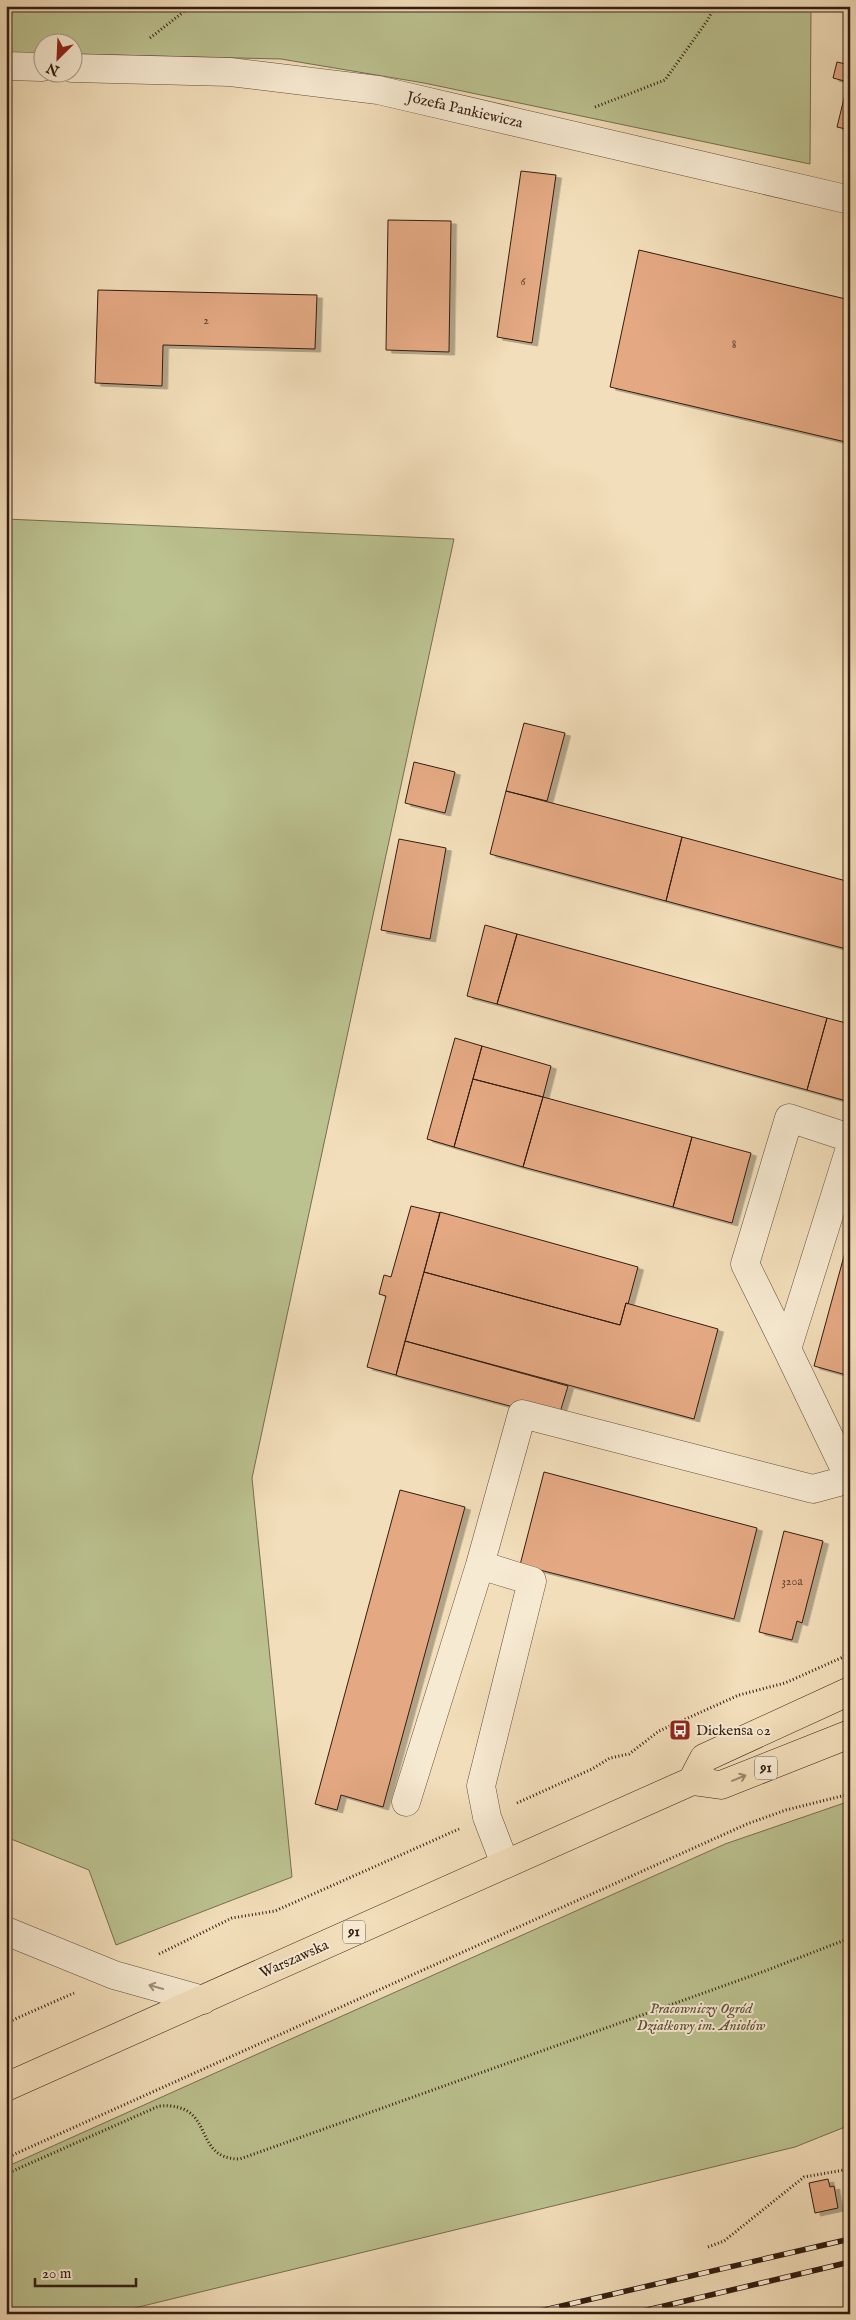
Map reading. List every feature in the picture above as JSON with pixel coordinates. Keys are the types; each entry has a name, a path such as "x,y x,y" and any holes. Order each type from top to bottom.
{"main road":[{"name":"91","path":"846,1739 721,1785 692,1781 704,1758 850,1691"},
{"name":"Warszawska","path":"6,2087 692,1781"}],"street":[{"path":"6,66 32,67"},
{"name":"Józefa Pankiewicza","path":"82,68 230,72 378,90 850,200"},
{"path":"406,1802 480,1565 522,1414 813,1489 850,1479 745,1264 789,1118 850,1138"},
{"path":"787,1349 850,1148"},
{"path":"480,1565 532,1581 481,1786 487,1817 505,1864"},
{"path":"6,1931 114,1975 203,2000"}],"path":[{"path":"554,131 564,113 597,106 665,80 707,22 714,6"},
{"path":"6,2158 747,1824 786,1810 850,1794"},
{"path":"6,2174 159,2106 171,2106 185,2110 196,2117 211,2147 218,2156 228,2159 240,2159 766,1972 850,1938"},
{"path":"6,2023 78,1992"},
{"path":"708,2247 724,2241 804,2177 850,2169"},
{"path":"740,2314 747,2314"}],"green space":[{"path":"6,6 811,6 810,164 424,83 281,59 82,54 82,32 32,32 32,55 6,56"},
{"path":"6,519 454,539 252,1478 292,1877 116,1945 89,1870 6,1837"},
{"name":"Pracowniczy Ogród Działkowy im. Aniołów","path":"850,1801 850,2125 795,2147 110,2314 6,2314 6,2167 725,1844"}],"building":[{"path":"837,62 850,65 850,130 837,127 848,82 833,78"},
{"path":"521,171 556,175 532,343 497,337"},
{"path":"388,220 451,221 449,352 386,350"},
{"path":"639,250 850,300 850,443 610,387"},
{"path":"98,290 317,295 315,349 163,345 162,386 95,383"},
{"path":"524,723 565,733 547,801 506,791"},
{"path":"414,762 455,772 445,813 405,803"},
{"path":"506,791 682,837 666,901 490,854"},
{"path":"682,837 850,882 850,950 666,901"},
{"path":"399,839 446,848 430,939 381,930"},
{"path":"485,925 517,934 497,1004 467,996"},
{"path":"517,934 827,1018 807,1090 497,1004"},
{"path":"827,1018 850,1024 850,1102 807,1090"},
{"path":"455,1038 482,1046 454,1147 427,1139"},
{"path":"482,1046 551,1066 543,1097 473,1079"},
{"path":"473,1079 543,1097 523,1167 454,1147"},
{"path":"543,1097 692,1137 673,1207 523,1167"},
{"path":"692,1137 751,1153 732,1223 673,1207"},
{"path":"411,1206 440,1213 396,1375 367,1367 386,1296 379,1294 384,1275 391,1277"},
{"path":"440,1212 638,1267 620,1325 424,1272"},
{"path":"850,1234 850,1376 814,1366"},
{"path":"424,1272 620,1325 626,1303 718,1329 694,1419 405,1341"},
{"path":"405,1341 568,1386 558,1419 396,1375"},
{"path":"544,1472 757,1528 734,1619 520,1565"},
{"path":"400,1490 465,1507 383,1807 341,1795 337,1810 315,1804"},
{"path":"784,1531 823,1541 802,1623 797,1621 792,1640 759,1632"},
{"path":"828,2179 830,2187 834,2186 838,2208 815,2213 809,2183"}],"railway":[{"path":"527,2314 850,2239"},
{"path":"630,2314 850,2262"}],"place":[{"name":"Dickensa 02","path":"680,1730"}]}
